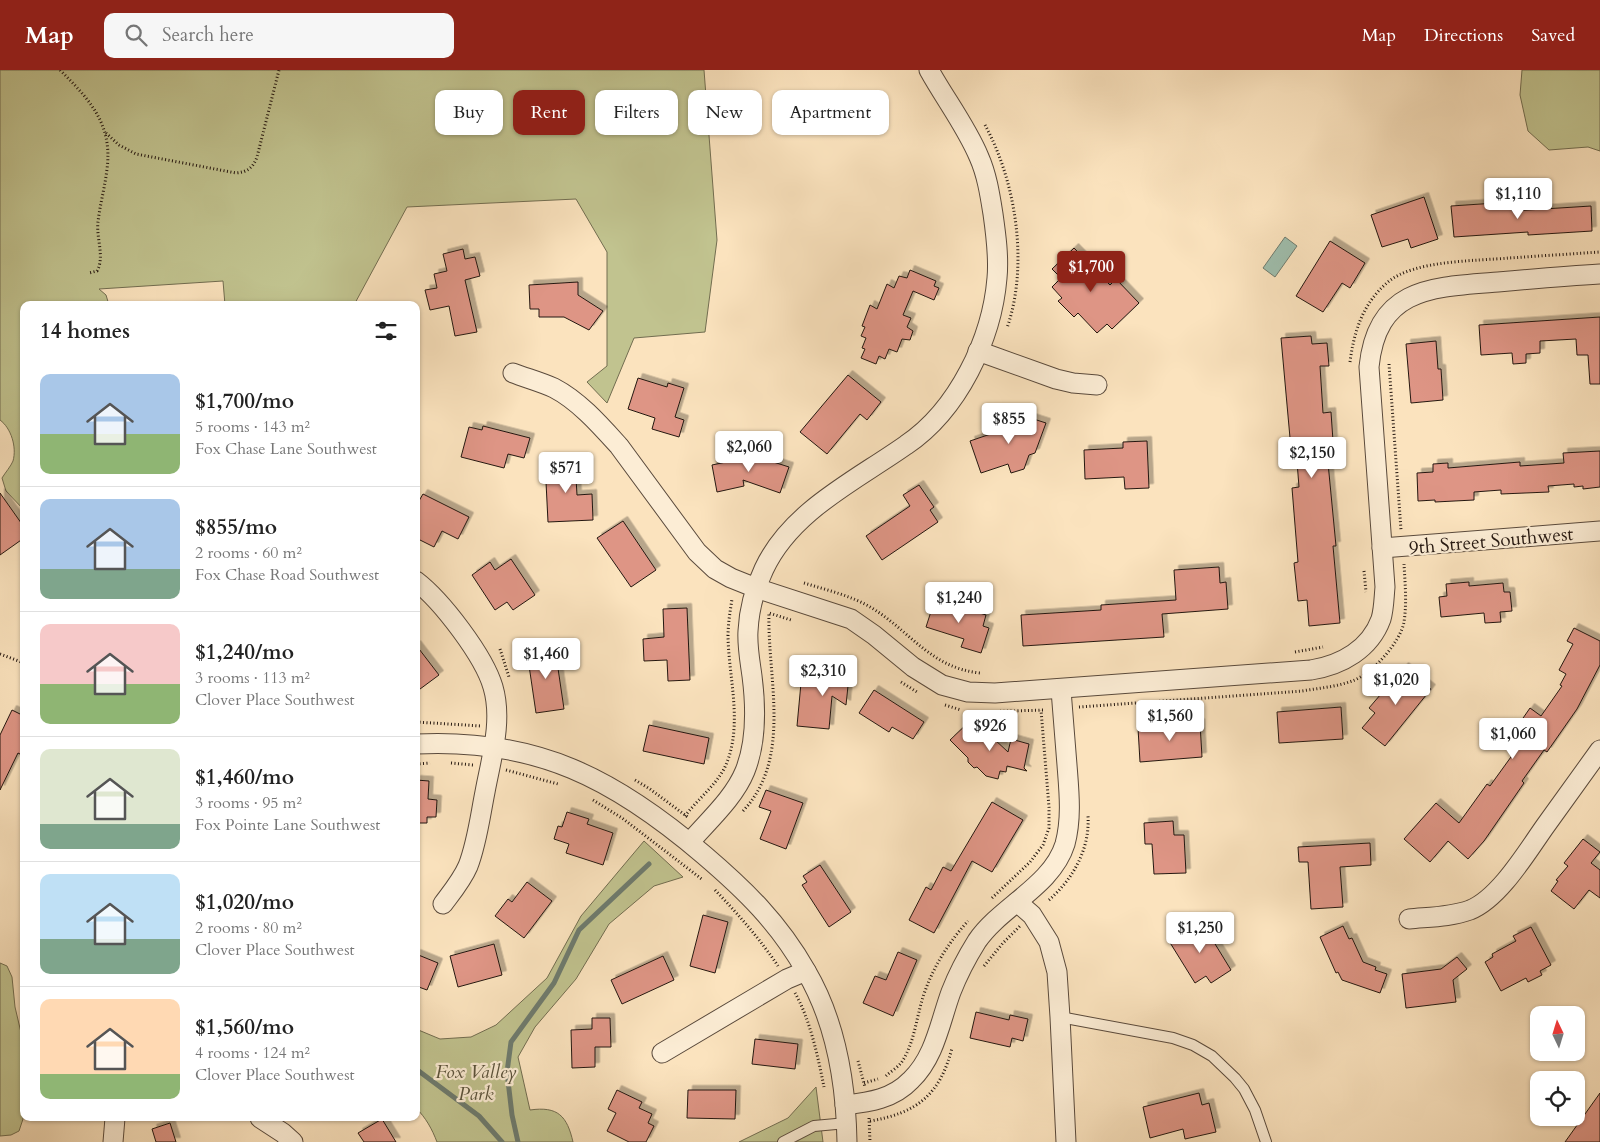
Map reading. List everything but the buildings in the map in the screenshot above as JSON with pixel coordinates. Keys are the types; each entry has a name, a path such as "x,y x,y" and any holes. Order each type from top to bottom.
{"street":[{"path":"690,842 731,794 740,781 749,760 754,735 748,630 751,603 763,570 773,552 785,535 799,521 926,429 958,390 978,351 993,306 997,275 992,203 979,157 929,70"},
{"path":"513,373 553,388 576,404 619,446 671,519 709,565 731,578 756,588 851,619 874,634 928,677 950,688 985,693 1061,690 1312,670 1328,667 1343,661 1366,644 1382,617 1385,587 1369,367 1373,341 1384,319 1403,301 1418,293 1450,286 1600,274"},
{"path":"978,351 1056,379 1097,385"},
{"name":"9th Street Southwest","path":"1382,548 1600,531"},
{"path":"420,585 444,609 485,665 494,688 496,701 497,718 493,747 474,850 463,877 443,904"},
{"path":"846,1114 867,1102 892,1095 916,1074 929,1056 936,1041 952,991 969,955 990,926 1044,877 1060,857 1068,831 1070,798 1061,690"},
{"path":"420,744 463,744 493,747 542,758 596,779 650,812 690,842 746,892 765,912 806,971 830,1024 837,1053 846,1114 847,1142"},
{"path":"1410,919 1470,910 1496,892 1516,868 1600,750"},
{"path":"1017,902 1032,916 1049,942 1057,972 1066,1142"},
{"path":"662,1053 787,979 806,971"},
{"path":"113,1142 115,1121"},
{"path":"265,1121 293,1142"}],"lane":[{"path":"1060,1017 1173,1038 1193,1045 1212,1056 1244,1089 1255,1110 1266,1142"},
{"path":"783,1142 814,1126 846,1114"}],"path":[{"path":"60,70 90,102 106,133 118,145 136,154 243,173 255,164 279,70"},
{"path":"89,273 97,271 101,259 98,226 108,167 106,133"},
{"path":"1350,366 1354,339 1359,323 1374,295 1389,281 1412,269 1448,262 1600,252"},
{"path":"1388,356 1401,525"},
{"path":"1364,569 1366,593"},
{"path":"799,582 850,598 872,608 893,623 926,652 946,664 970,672 989,674"},
{"path":"686,815 715,782 729,754 734,719 728,638 732,599"},
{"path":"1289,652 1308,651 1331,646"},
{"path":"0,654 20,661"},
{"path":"987,903 1030,862 1042,844 1049,828 1041,710"},
{"path":"420,722 481,726"},
{"path":"420,764 439,763"},
{"path":"448,763 490,766 529,775 562,786"},
{"path":"592,799 629,823 709,885 732,908 766,948 799,1000 812,1036 824,1090"},
{"path":"864,1083 883,1078 900,1064 910,1046 924,996 937,966 949,943 973,917"},
{"path":"1018,928 1023,935"},
{"path":"870,1121 870,1142"}],"green space":[{"path":"0,70 704,70 706,90 688,90 688,135 709,135 717,240 705,332 634,338 607,403 587,382 607,366 607,252 576,199 407,207 356,301 225,301 223,281 99,289 106,295 108,301 20,301 20,506 6,491 2,478 11,465 14,456 14,444 4,423 0,420"},
{"path":"1522,70 1600,70 1600,151 1588,147 1549,150 1528,131 1520,95"},
{"name":"Fox Valley Park","path":"644,841 683,877 654,886 609,924 576,979 535,1027 518,1057 530,1110 548,1110 560,1115 568,1125 573,1142 437,1142 420,1113 420,1031 440,1039 471,1037 496,1025 547,978 581,916"},
{"path":"0,963 7,966 12,977 15,1007 20,1028 20,1121 22,1121 19,1131 11,1135 0,1136"},
{"path":"816,1087 823,1142 739,1142 788,1118"}],"shaded area":[{"path":"1285,237 1297,246 1275,277 1263,268"}],"waterway":[{"path":"518,1142 512,1115 507,1072 511,1042 554,983 579,930 649,864"},
{"path":"420,1072 479,1116 502,1142"}]}
